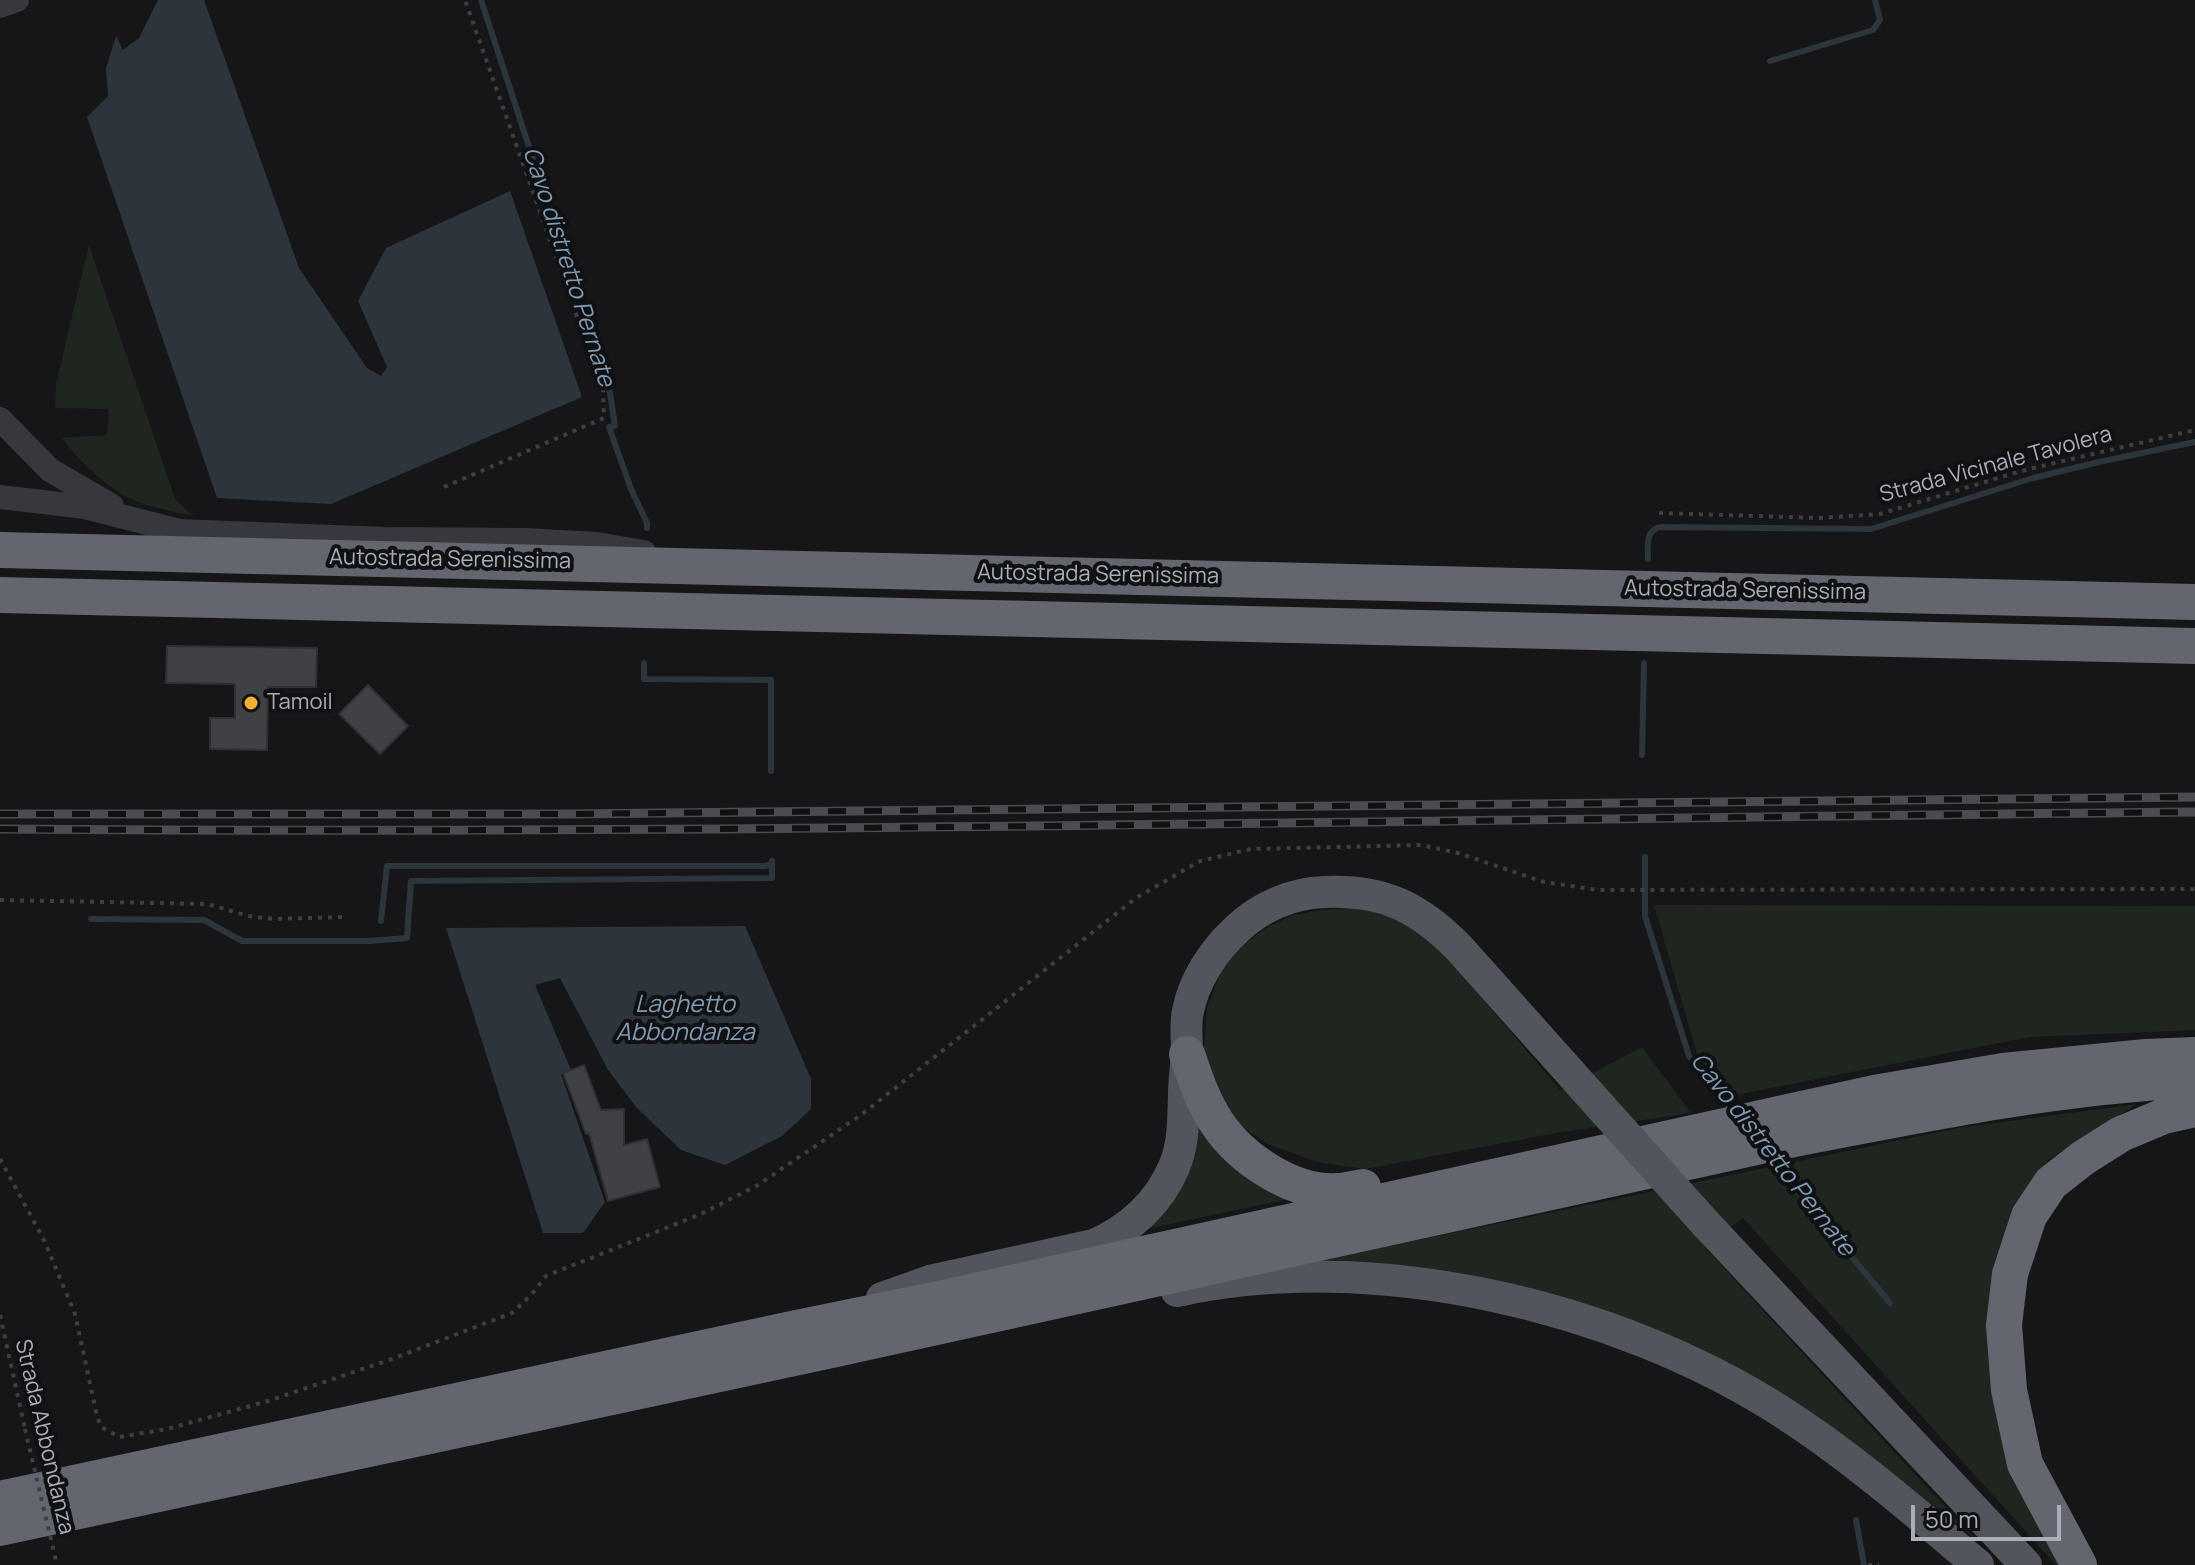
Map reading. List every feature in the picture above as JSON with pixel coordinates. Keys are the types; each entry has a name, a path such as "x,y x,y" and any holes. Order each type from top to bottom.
{"highway":[{"name":"Autostrada Serenissima","path":"0,550 2195,602"},
{"name":"Autostrada Serenissima","path":"0,595 2195,646"},
{"path":"1187,1054 1201,1094 1216,1122 1246,1157 1268,1171 1314,1189 1337,1191 1494,1159 1601,1152 2086,1089 2195,1080"},
{"path":"0,1528 832,1350 1751,1134 1874,1093 2003,1071 2195,1055"},
{"path":"2079,1565 2025,1464 2009,1390 2004,1325 2010,1274 2029,1216 2051,1183 2121,1134 2164,1116 2195,1109"},
{"path":"0,1499 944,1298 1601,1152"}],"main road":[{"path":"796,1328 930,1281 1094,1245 1125,1228 1160,1193 1179,1156 1183,1128 1187,1014 1198,981 1227,938 1249,917 1269,905 1316,892 1364,892 1404,905 1442,930 1706,1224 2026,1565"},
{"path":"832,1350 944,1342 1188,1288 1243,1280 1326,1277 1439,1285 1520,1302 1572,1317 1681,1358 1725,1379 1780,1411 1829,1445 1978,1565"}],"street":[{"path":"0,6 17,0"},
{"path":"0,419 50,470 138,521"},
{"path":"0,497 85,507 167,530 597,544 721,566"}],"path":[{"path":"444,487 604,418 603,390 465,0"},
{"name":"Strada Vicinale Tavolera","path":"1659,513 1819,518 1880,514 2021,471 2195,430"},
{"path":"1637,890 2195,889"},
{"path":"0,900 208,904 248,916 274,919 346,917"},
{"path":"0,1159 44,1240 75,1314 101,1427 119,1437 167,1429 309,1387 512,1313 546,1276 701,1214 758,1185 872,1107 1078,941"},
{"name":"Strada Abbondanza","path":"0,1315 57,1565"},
{"path":"1870,1565 1879,1565"}],"shaded area":[{"path":"89,245 175,499 193,516 144,504 120,493 88,468 62,438 107,435 109,409 55,408 56,384"},
{"path":"1654,905 2195,906 2195,1030 2030,1037 1730,1096 1697,1054"},
{"path":"1353,908 1394,918 1431,938 1560,1090 1642,1047 1691,1113 1556,1133 1365,1169 1317,1162 1268,1144 1224,1115 1204,1048 1207,1008 1220,975 1239,948 1266,928 1293,915"},
{"path":"2137,1104 2049,1159 2009,1222 1988,1310 2066,1565 2056,1565 1743,1218 1704,1247 1974,1538 1832,1427 1540,1294 1327,1259 1958,1128"},
{"path":"1197,1114 1298,1197 1142,1230"}],"water":[{"path":"158,0 204,0 299,268 367,368 381,376 387,367 358,301 386,248 510,191 582,397 331,504 217,498 87,117 108,96 106,68 116,36 123,50 139,38"},
{"name":"Laghetto Abbondanza","path":"745,926 811,1079 811,1109 782,1136 725,1165 681,1150 637,1108 608,1070 560,978 535,985 571,1070 561,1074 605,1202 583,1233 543,1233 446,928"}],"building":[{"name":"Tamoil","path":"167,646 317,648 316,687 268,687 267,750 210,749 210,718 235,718 235,684 166,683"},
{"path":"368,685 408,726 380,754 339,714"},
{"path":"584,1065 601,1110 624,1109 624,1145 647,1139 660,1187 608,1201 589,1133 586,1134 563,1073"}],"waterway":[{"name":"Cavo distretto Pernate","path":"481,0 533,159 532,164 610,393 615,426 609,427 647,528"},
{"name":"Cavo distretto Pernate","path":"1770,61 1873,30 1880,20 1875,0"},
{"name":"Cavo distretto Pernate","path":"1648,559 1649,536 1659,527 1871,529 2033,478 2195,442"},
{"name":"Cavo distretto Pernate","path":"644,663 644,679 771,680 771,771"},
{"name":"Cavo distretto Pernate","path":"1642,755 1644,663"},
{"name":"Cavo distretto Pernate","path":"1645,857 1645,916 1689,1056 1733,1111"},
{"name":"Cavo distretto Pernate","path":"381,921 387,866 765,866 772,864 772,861"},
{"path":"91,919 204,920 242,941 407,938 411,881 772,878 772,864"},
{"name":"Cavo distretto Pernate","path":"1770,1158 1890,1303"},
{"name":"Cavo distretto Pernate","path":"1856,1520 1864,1565"}],"railway":[{"path":"0,814 568,814 2195,797"},
{"path":"0,829 823,828 2195,812"}],"place":[{"name":"Tamoil","path":"251,703"}]}
